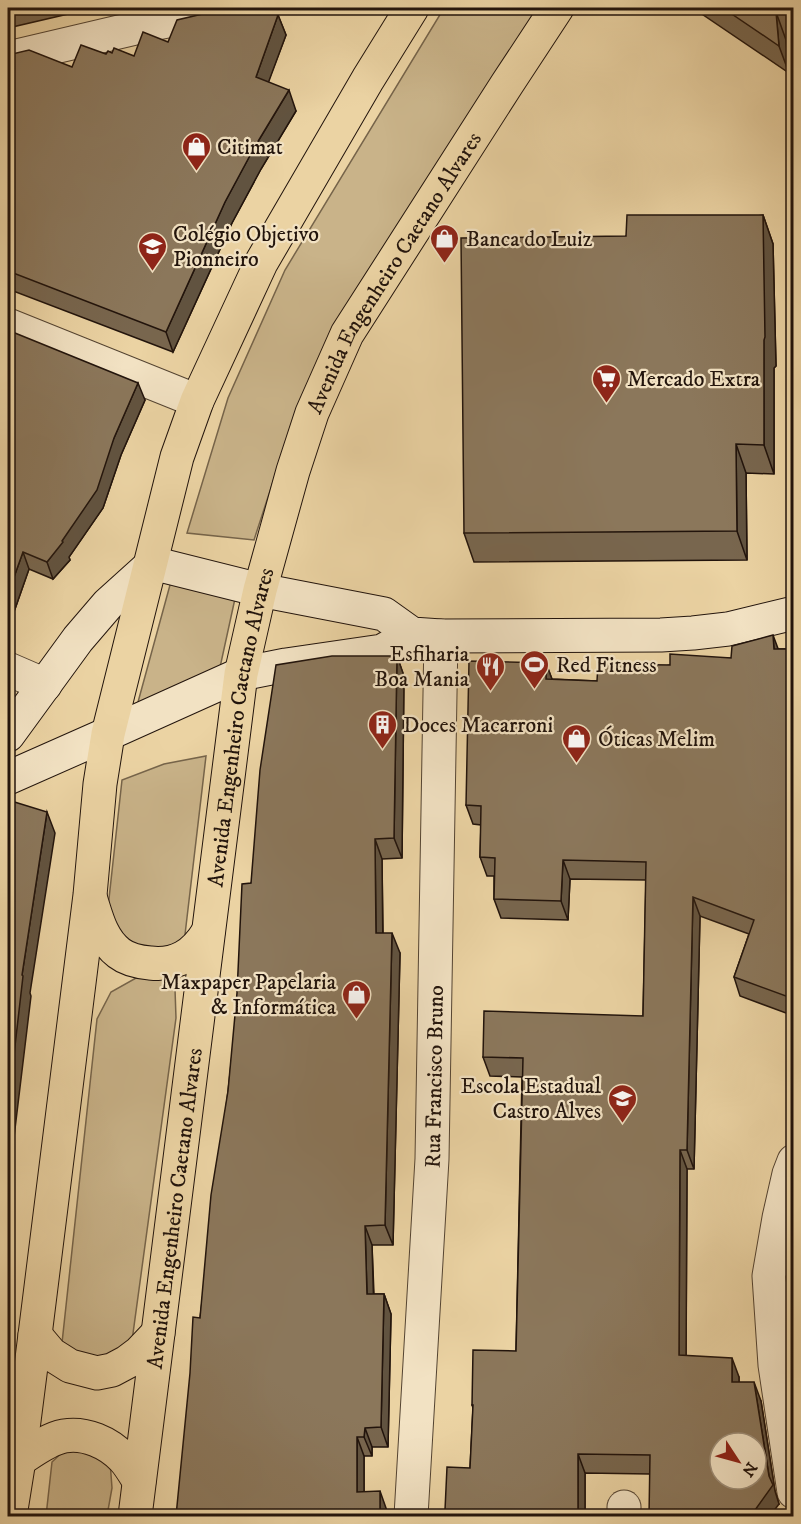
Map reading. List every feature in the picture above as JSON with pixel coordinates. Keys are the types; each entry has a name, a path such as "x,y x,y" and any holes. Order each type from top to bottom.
{"main road":[{"path":"10,1516 90,895 100,783 108,734 177,457 197,401 261,263 412,8"},
{"name":"Avenida Engenheiro Caetano Alvares","path":"135,1516 240,674 260,590 293,471 312,413 347,334 557,8"},
{"path":"90,895 98,923 108,942 118,953 129,960 162,965 173,963 193,951 208,932"},
{"path":"35,1335 51,1354 70,1366 97,1373 112,1370 127,1362 158,1333"},
{"path":"19,1460 45,1443 64,1436 89,1437 111,1447 124,1459 139,1481"}],"street":[{"path":"8,58 157,23 233,8"},
{"path":"8,325 197,401"},
{"path":"8,735 78,639 108,604 149,567 164,566 260,590 384,614 427,635"},
{"path":"8,778 240,674 382,651 427,635 661,635 728,629 794,613"},
{"name":"Rua Francisco Bruno","path":"411,1516 432,1159 427,635"},
{"path":"8,669 45,685"},
{"path":"794,1161 779,1218 769,1276 775,1365 794,1492"}],"shaded area":[{"path":"444,8 541,8 283,451 254,540 187,533 228,398 285,270"},
{"path":"173,574 236,594 219,672 135,713"},
{"path":"206,756 184,943 166,953 136,950 107,917 122,780 164,764"},
{"path":"159,977 175,989 176,1018 131,1348 112,1359 79,1358 62,1343 97,1019 111,992 136,978"},
{"path":"70,1445 110,1461 112,1488 107,1516 46,1516 52,1462"}],"building":[{"path":"228,8 262,8 278,15 256,77 289,90 225,202 166,332 8,271 8,55 29,50 72,67 81,45 106,54 108,51 112,53 114,48 134,56 143,32 168,42 177,20"},
{"path":"723,8 794,8 794,14 776,12 779,46"},
{"path":"627,215 763,215 764,445 736,444 737,531 464,533 461,238 626,236"},
{"path":"10,331 138,383 114,438 97,490 47,562 23,552 8,591 8,335"},
{"path":"773,635 774,649 794,649 794,999 734,977 754,920 693,897 687,1150 680,1150 679,1355 732,1358 732,1382 754,1382 762,1431 708,1431 708,1491 768,1491 768,1470 773,1485 755,1510 754,1516 649,1516 650,1455 578,1454 578,1516 467,1516 467,1511 445,1510 447,1467 470,1468 473,1350 516,1351 523,1058 483,1057 484,1011 643,1016 646,862 563,860 561,901 494,899 495,858 480,857 481,806 466,805 469,661 546,663 546,679 597,681 598,664 670,665 670,654 731,658 732,646"},
{"path":"332,656 397,656 394,838 375,839 376,933 392,933 385,1225 365,1226 367,1294 384,1294 381,1427 365,1428 364,1437 357,1437 357,1492 380,1491 380,1516 176,1516 193,1317 200,1318 211,1195 228,1091 237,993 242,884 251,883 260,770 276,665"},
{"path":"8,800 47,812 22,975 8,1107"},
{"path":"794,1222 794,1364 787,1297 787,1245 792,1245"}],"place":[{"name":"Citimat","path":"196,172"},
{"name":"Banca do Luiz","path":"445,264"},
{"name":"Colégio Objetivo Pionneiro","path":"152,272"},
{"name":"Mercado Extra","path":"606,404"},
{"name":"Red Fitness","path":"535,690"},
{"name":"Esfiharia Boa Mania","path":"490,692"},
{"name":"Doces Macarroni","path":"382,750"},
{"name":"Óticas Melim","path":"577,764"},
{"name":"Maxpaper Papelaria & Informática","path":"357,1020"},
{"name":"Escola Estadual Castro Alves","path":"622,1124"}]}
